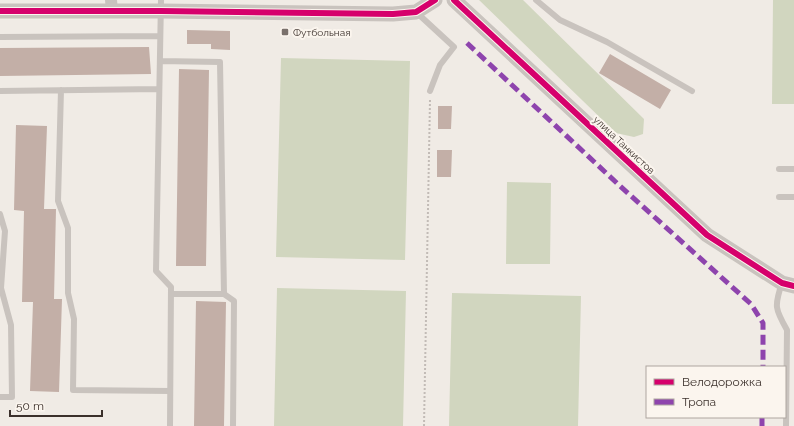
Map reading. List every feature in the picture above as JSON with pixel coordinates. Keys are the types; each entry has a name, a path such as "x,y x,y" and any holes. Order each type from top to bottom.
{"street":[{"path":"0,11 112,5 161,5 359,14 416,12 435,0"},
{"name":"улица Танкистов","path":"454,0 707,235 788,284"}],"lane":[{"path":"536,0 560,20 607,42 692,91"},
{"path":"161,5 156,272 171,287 170,426"},
{"path":"416,12 454,47 440,65 430,91"},
{"path":"0,37 160,36"},
{"path":"160,61 220,62 224,294"},
{"path":"0,91 159,89"},
{"path":"60,90 58,202 68,228 68,293 74,319 73,390 170,391"},
{"path":"779,169 794,169"},
{"path":"779,197 794,197"},
{"path":"0,214 5,231 1,288 11,325 12,397 0,397"},
{"path":"786,426 787,330 780,319 775,304 788,284"},
{"path":"171,294 224,294 234,301 233,426"}],"path":[{"path":"424,426 430,91"}],"green space":[{"path":"479,0 523,0 644,119 643,134 634,137 616,133"},
{"path":"773,0 794,0 794,104 772,104"},
{"path":"281,58 410,61 405,260 276,257"},
{"path":"507,182 551,183 550,264 506,264"},
{"path":"277,288 406,291 403,426 274,426"},
{"path":"452,293 581,296 578,426 449,426"}],"building":[{"path":"187,30 230,31 230,50 211,49 211,44 187,44"},
{"path":"149,47 151,74 0,76 0,48"},
{"path":"610,54 671,90 660,109 599,73"},
{"path":"179,69 209,70 206,266 176,266"},
{"path":"438,106 452,106 451,129 438,129"},
{"path":"16,125 47,126 44,209 56,209 54,299 62,299 59,392 30,391 33,302 22,302 24,211 14,210"},
{"path":"437,150 452,150 451,177 437,177"},
{"path":"196,301 226,302 224,426 194,426"}],"marked path":[{"path":"467,43 620,186 751,304 763,323 763,366"},
{"path":"762,418 762,426"}],"cycle path":[{"path":"0,11 161,11 393,14 416,12 435,0"},
{"path":"454,0 707,235 782,283 794,286"}],"place":[{"name":"Футбольная","path":"285,32"}]}
